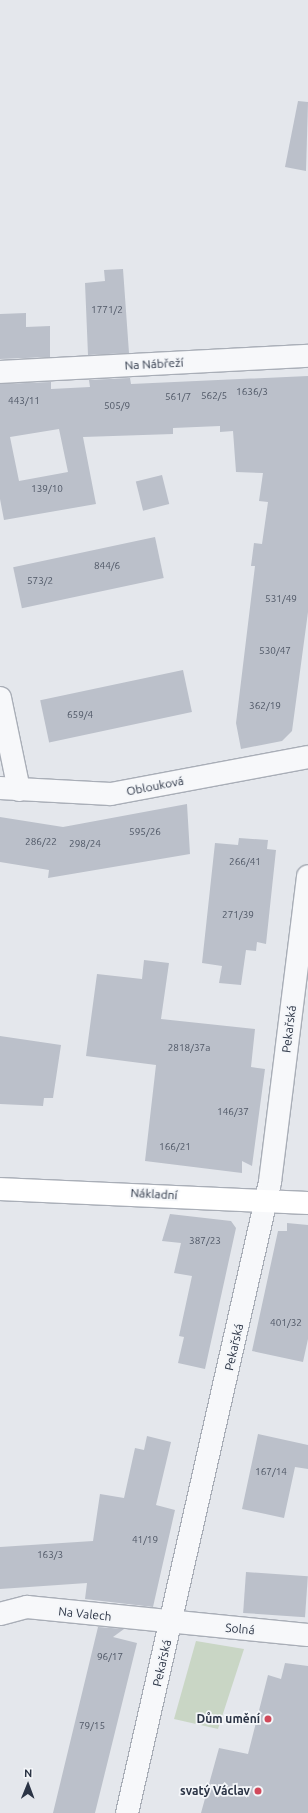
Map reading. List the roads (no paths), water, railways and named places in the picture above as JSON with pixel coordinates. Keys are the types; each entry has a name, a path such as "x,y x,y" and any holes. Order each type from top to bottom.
{"street":[{"name":"Na Nábřeží","path":"0,372 308,356"},
{"path":"0,698 9,789"},
{"name":"Oblouková","path":"9,789 111,794 308,757"},
{"name":"Pekařská","path":"127,1813 267,1200 308,876"},
{"name":"Nákladní","path":"0,1189 308,1203"},
{"name":"Na Valech","path":"0,1614 27,1607 171,1623"},
{"name":"Solná","path":"171,1623 308,1635"}],"place":[{"name":"Dům umění","path":"268,1719"},
{"name":"svatý Václav","path":"258,1791"}]}
